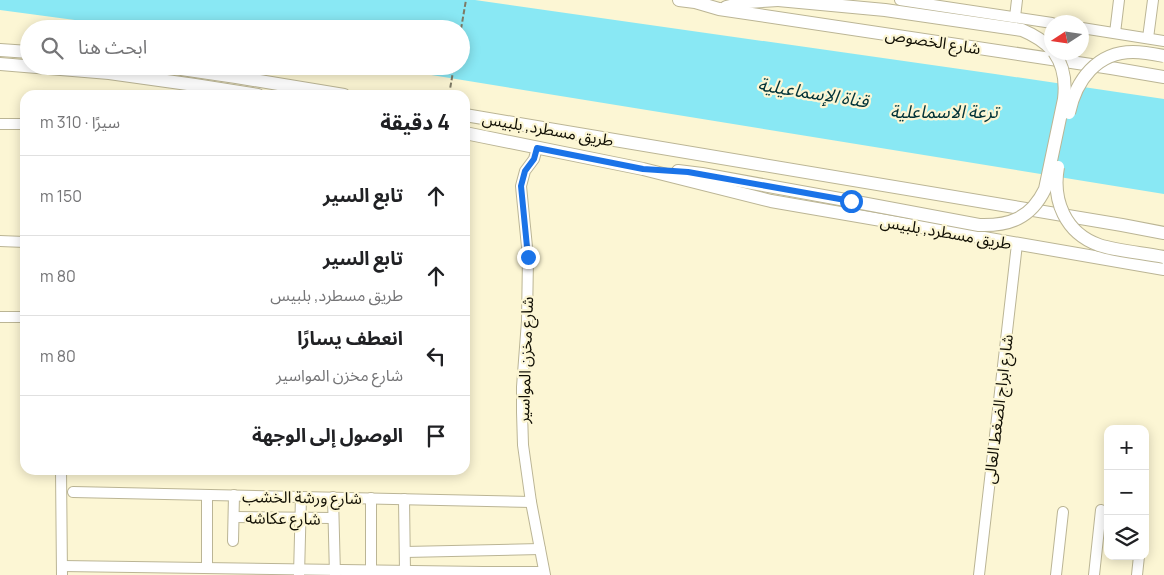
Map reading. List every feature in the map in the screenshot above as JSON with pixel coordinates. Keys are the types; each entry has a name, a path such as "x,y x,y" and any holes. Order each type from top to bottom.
{"main road":[{"name":"شارع الخصوص","path":"679,0 718,4 1164,77"},
{"path":"718,4 778,0 885,10 1022,30 1033,34 1044,42"},
{"path":"0,50 20,51"},
{"path":"1164,56 1146,52 1118,54 1105,59 1093,67 1084,77 1076,89 1072,102 1056,180 1056,192 1061,209 1070,224 1079,233 1099,245 1164,257"},
{"path":"643,169 695,173 979,225 1012,222 1023,217 1032,209 1040,200 1045,190 1064,99 1064,77 1058,60"},
{"path":"0,64 20,66"},
{"path":"119,75 194,90"},
{"path":"228,75 316,90"},
{"name":"طريق مسطرد, بلبيس","path":"470,116 1164,233"},
{"name":"طريق مسطرد, بلبيس","path":"470,135 643,169 771,201 1164,269"}],"street":[{"path":"900,0 938,3 1044,22"},
{"path":"1015,17 1017,0"},
{"path":"1115,33 1119,0"},
{"path":"1148,38 1153,0"},
{"path":"1089,29 1164,41"},
{"path":"0,124 20,124"},
{"name":"شارع مخزن المواسير","path":"537,148 534,159 525,171 521,186 528,257 527,321 522,395 523,445 544,573"},
{"path":"0,241 20,242"},
{"name":"شارع ابراج الضغط العالى","path":"979,575 1017,244"},
{"path":"0,317 20,317"},
{"path":"61,475 62,570 183,571 207,568 219,572 544,573"},
{"name":"شارع ورشة الخشب","path":"73,492 531,502"},
{"path":"207,495 207,568"},
{"path":"233,541 234,495"},
{"path":"299,572 301,496"},
{"path":"333,497 335,573"},
{"path":"371,498 374,572"},
{"path":"404,499 405,552 409,573"},
{"path":"1094,575 1102,510"},
{"path":"1056,575 1063,512"},
{"name":"شارع عكاشه","path":"234,517 333,518"},
{"path":"405,552 540,549"},
{"path":"1137,575 1139,560"}],"path":[{"path":"463,20 466,0"},
{"path":"450,90 452,75"}],"water":[{"name":"ترعة الاسماعلية","path":"0,0 475,0 1164,99 1164,194 431,75 470,75 470,20 75,20 0,10"}],"route":[{"path":"528,257 521,186 525,171 534,159 537,148 643,169 688,172 851,201"}],"water label":[{"name":"قناة الإسماعيلية","path":"813,93"}]}
